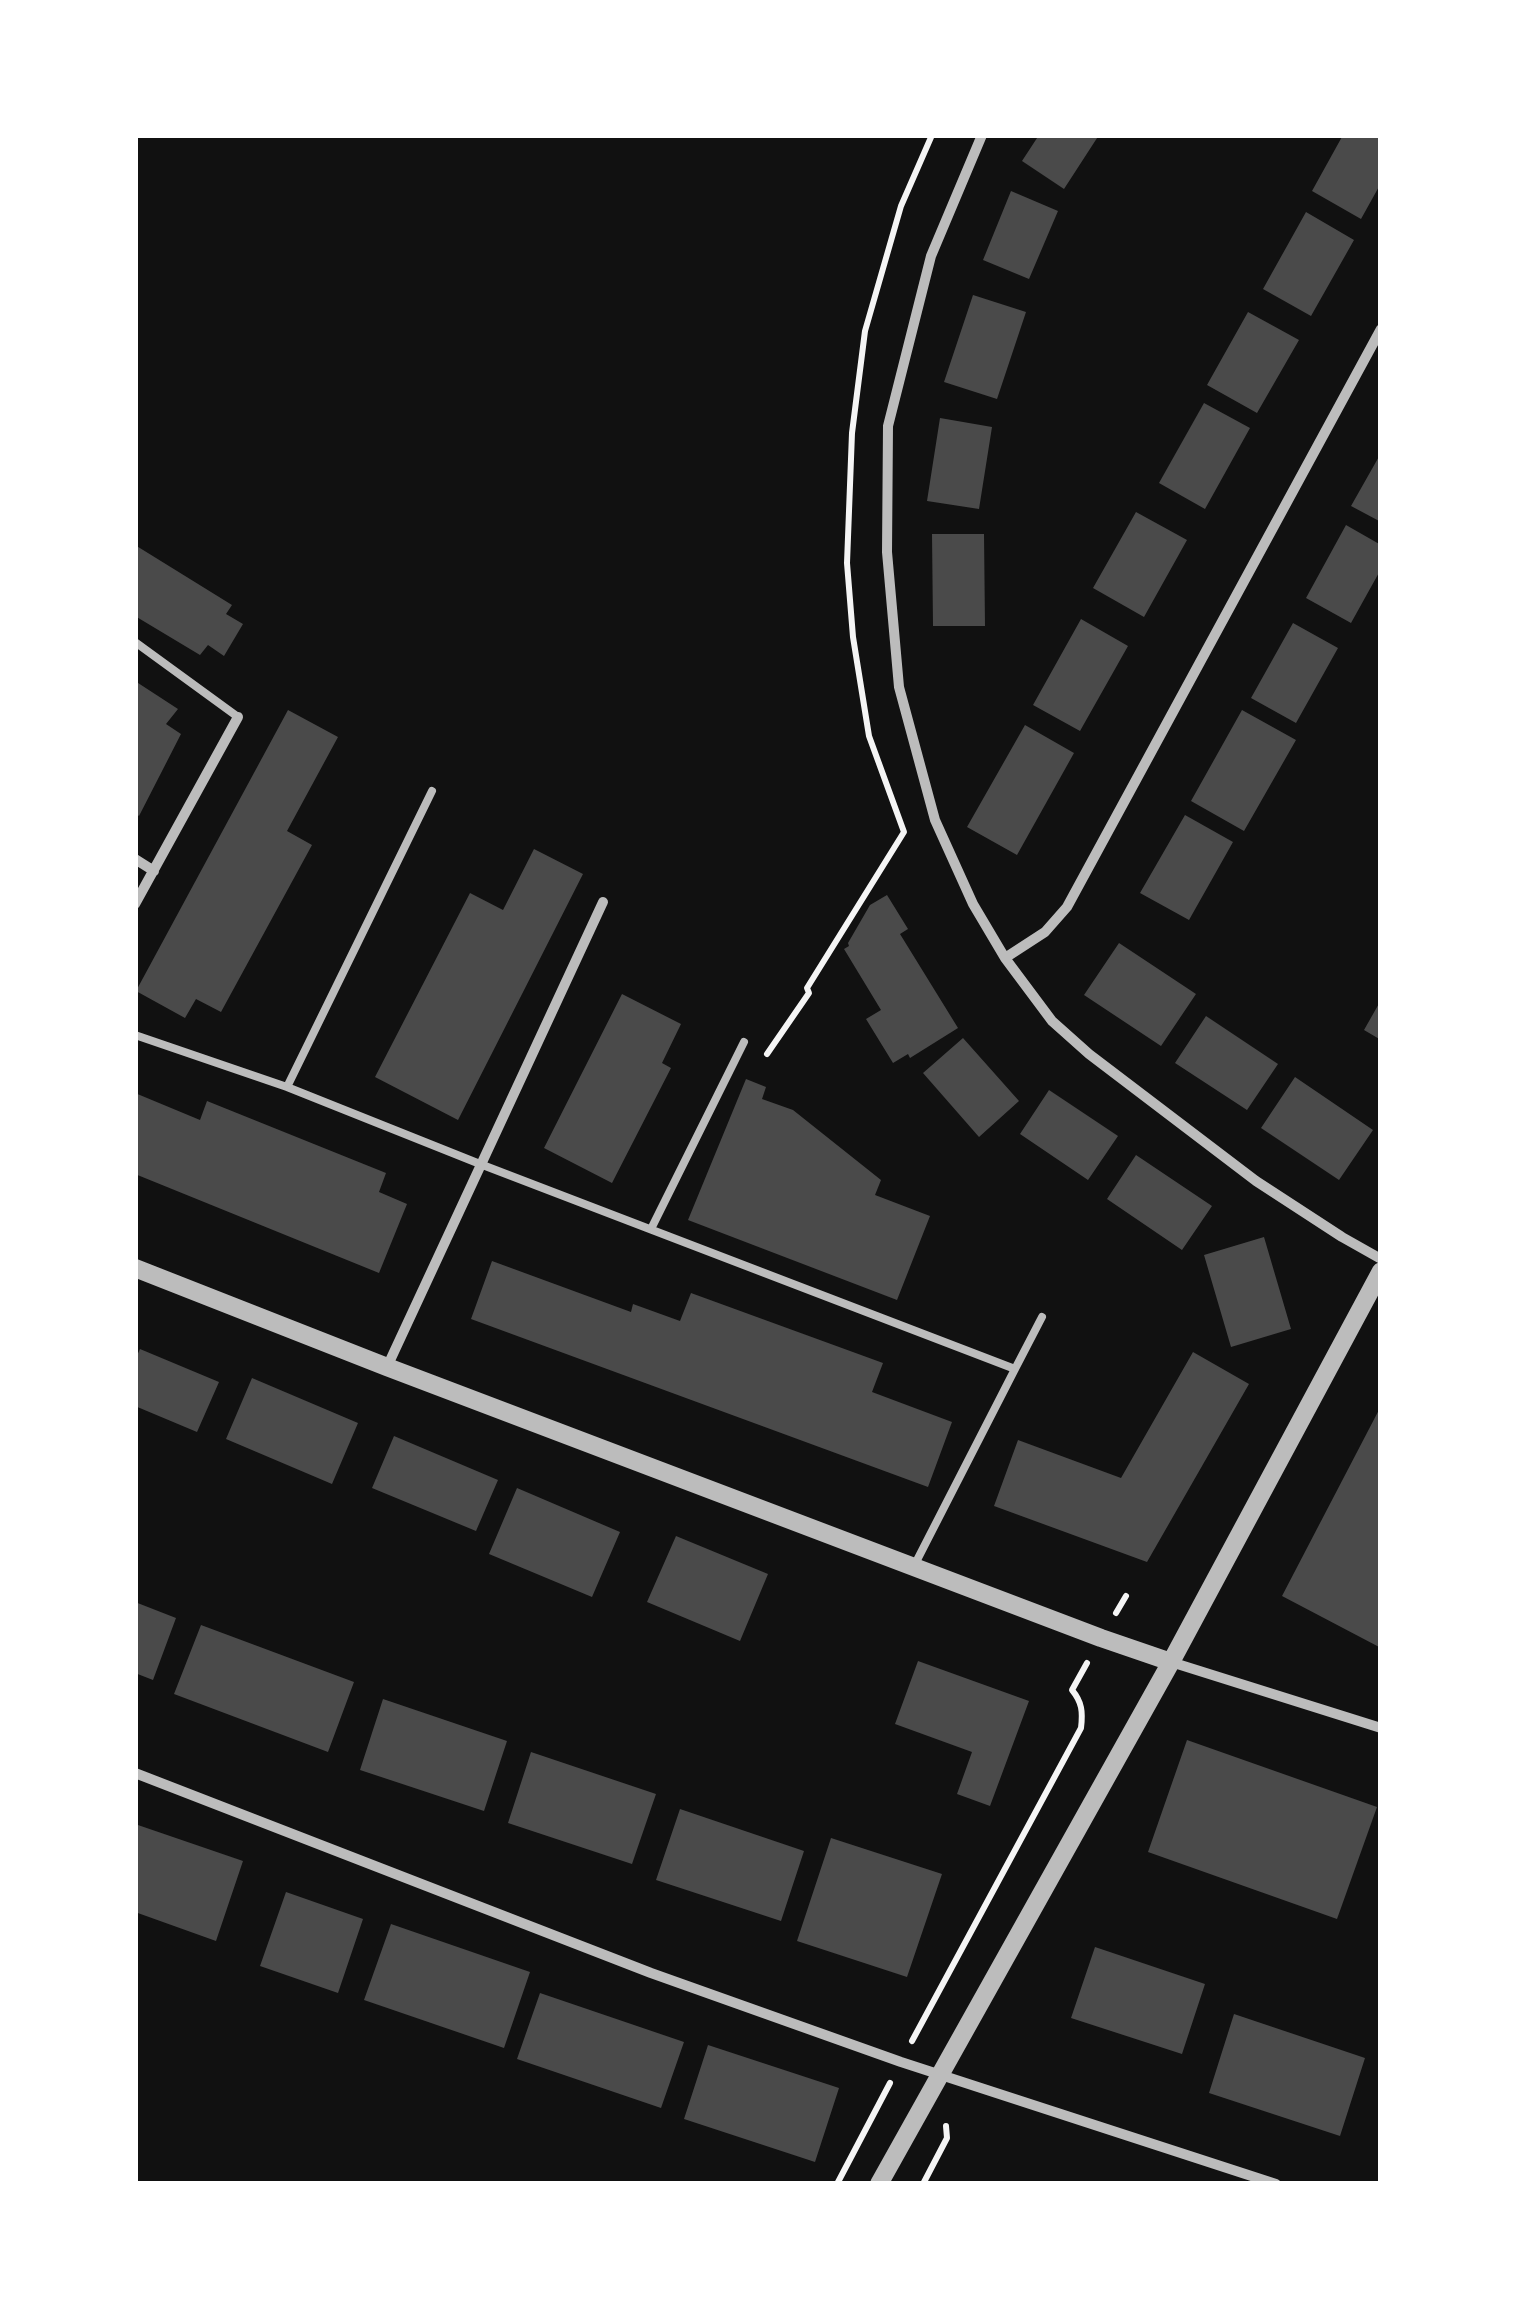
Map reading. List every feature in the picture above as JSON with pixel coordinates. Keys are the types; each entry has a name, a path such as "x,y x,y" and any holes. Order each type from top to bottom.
{"street":[{"path":"982,135 931,256 888,426 887,552 900,688 935,820 973,904 1005,958 1052,1021 1256,1182 1381,1258"},
{"path":"1005,958 1045,932 1067,907 1381,329"},
{"path":"135,904 238,717"},
{"path":"135,859 154,871"},
{"path":"387,1367 603,902"},
{"path":"135,1268 1101,1638 1381,1728"},
{"path":"879,2184 1171,1662 1381,1270"},
{"path":"135,1773 651,1973 939,2075 1276,2184"}],"lane":[{"path":"135,642 238,717"},
{"path":"287,1088 432,791"},
{"path":"135,1035 287,1088 1015,1369"},
{"path":"651,1229 744,1042"},
{"path":"914,1566 1042,1317"}],"path":[{"path":"760,1064 810,994 807,988 904,832 869,736 853,638 846,562 851,451 865,331 901,206 932,135"},
{"path":"837,2184 1081,1728 1080,1699 1072,1690"}],"building":[{"path":"1039,135 1099,135 1064,189 1022,161"},
{"path":"1343,135 1381,135 1381,183 1361,219 1312,191"},
{"path":"1011,191 1058,211 1029,279 983,260"},
{"path":"1306,212 1354,240 1311,316 1263,289"},
{"path":"973,295 1026,312 997,399 944,382"},
{"path":"1248,312 1299,340 1257,413 1207,385"},
{"path":"1204,403 1250,428 1205,509 1159,483"},
{"path":"940,418 992,427 979,509 927,501"},
{"path":"1381,453 1381,522 1351,506"},
{"path":"1136,512 1187,540 1144,617 1093,588"},
{"path":"1346,525 1381,545 1381,569 1351,623 1306,598"},
{"path":"932,534 984,534 985,626 933,626"},
{"path":"135,545 232,605 226,614 243,624 224,656 208,645 200,655 135,616"},
{"path":"1081,619 1128,646 1080,731 1033,705"},
{"path":"1293,623 1338,648 1296,723 1251,698"},
{"path":"135,681 178,709 166,724 181,734 139,816 135,813"},
{"path":"288,710 338,737 287,831 312,845 221,1012 196,999 185,1018 136,991"},
{"path":"1242,710 1296,740 1244,831 1191,801"},
{"path":"1025,725 1074,753 1017,855 967,827"},
{"path":"1185,815 1233,842 1189,920 1140,893"},
{"path":"534,849 583,874 458,1120 375,1077 470,893 503,910"},
{"path":"887,895 908,929 900,934 958,1028 910,1058 908,1054 893,1063 866,1019 881,1010 844,949 870,905"},
{"path":"1119,943 1196,994 1161,1046 1084,995"},
{"path":"622,994 681,1024 662,1063 671,1068 612,1183 544,1148"},
{"path":"1381,1000 1381,1040 1364,1030"},
{"path":"1206,1016 1278,1064 1247,1110 1175,1063"},
{"path":"963,1038 1019,1101 979,1137 923,1073"},
{"path":"1295,1077 1373,1130 1339,1180 1261,1128"},
{"path":"746,1079 766,1087 762,1099 793,1110 881,1180 875,1195 930,1216 897,1300 688,1220"},
{"path":"1049,1090 1118,1136 1088,1180 1020,1134"},
{"path":"135,1093 200,1120 207,1101 386,1173 379,1192 407,1204 379,1273 135,1174"},
{"path":"1136,1155 1212,1206 1182,1250 1107,1199"},
{"path":"1264,1237 1291,1329 1231,1347 1204,1255"},
{"path":"492,1261 631,1312 633,1304 680,1321 691,1293 883,1363 872,1392 952,1422 928,1487 471,1319"},
{"path":"140,1349 219,1382 197,1432 135,1406 135,1360"},
{"path":"1193,1352 1249,1384 1147,1562 994,1506 1018,1440 1121,1478"},
{"path":"252,1378 358,1423 332,1484 226,1439"},
{"path":"1381,1406 1381,1648 1282,1596"},
{"path":"394,1436 498,1480 476,1531 372,1488"},
{"path":"517,1488 620,1532 592,1597 489,1554"},
{"path":"676,1536 768,1574 740,1641 647,1602"},
{"path":"135,1602 176,1618 153,1680 135,1673"},
{"path":"201,1625 354,1682 328,1752 174,1694"},
{"path":"918,1661 1029,1701 990,1806 957,1794 972,1752 895,1724"},
{"path":"383,1699 507,1741 484,1811 360,1770"},
{"path":"1187,1740 1377,1807 1337,1919 1148,1852"},
{"path":"531,1752 656,1794 632,1864 508,1823"},
{"path":"680,1809 804,1851 781,1921 656,1880"},
{"path":"135,1824 243,1861 216,1941 135,1912"},
{"path":"831,1838 942,1874 907,1977 797,1941"},
{"path":"286,1892 363,1919 338,1993 260,1966"},
{"path":"391,1924 530,1972 504,2048 364,2000"},
{"path":"1095,1947 1205,1984 1182,2054 1071,2018"},
{"path":"540,1993 684,2042 661,2108 517,2059"},
{"path":"1234,2014 1365,2058 1340,2136 1209,2093"},
{"path":"708,2045 839,2088 815,2162 684,2119"}]}
